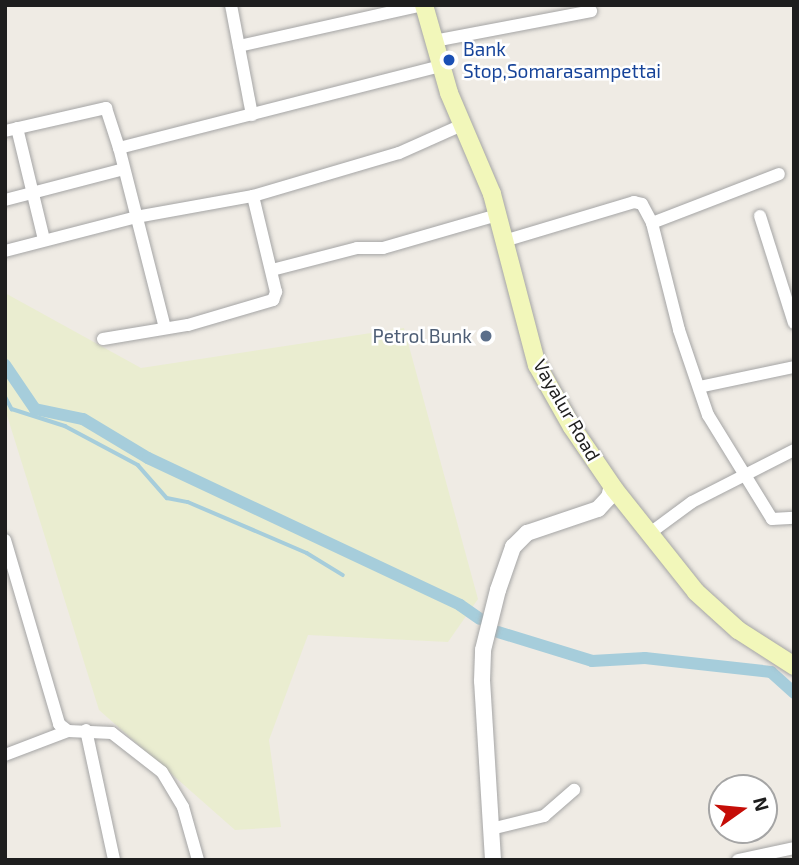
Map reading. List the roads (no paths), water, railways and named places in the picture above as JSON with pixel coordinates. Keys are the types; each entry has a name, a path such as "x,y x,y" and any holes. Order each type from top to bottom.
{"main road":[{"name":"Vayalur Road","path":"423,5 441,66 497,215 537,365 612,486 696,592 738,630 794,666"}],"street":[{"path":"231,5 252,115"},
{"path":"239,46 423,5"},
{"path":"434,41 591,11"},
{"path":"119,148 441,66"},
{"path":"44,240 33,193 11,129 106,108 119,148 165,328"},
{"path":"5,251 136,217 253,196 399,153 463,125"},
{"path":"5,200 124,169"},
{"path":"652,223 779,174"},
{"path":"103,339 165,328 273,300 276,292 272,270 253,196"},
{"path":"504,241 634,202 642,204 652,223 708,415 747,474 772,519 794,518"},
{"path":"272,270 357,248 383,248 497,215"},
{"path":"760,216 791,301 794,323"},
{"path":"699,387 794,367"},
{"path":"650,533 692,502 794,450"},
{"path":"493,860 483,734 483,650 513,547 527,533 598,509 609,497 612,486"},
{"path":"5,540 53,715 68,731"},
{"path":"86,730 114,860"},
{"path":"5,755 68,731 112,733 162,772 183,807 198,860"},
{"path":"491,829 544,816 574,790"},
{"path":"738,860 794,848"}],"waterway":[{"path":"5,365 35,409 83,419 148,458 460,605 480,619"},
{"path":"5,396 12,409 65,426 138,465 167,498 188,502 307,553 343,575"},
{"path":"498,632 592,661 645,658 771,672 794,693"}],"place":[{"name":"Bank Stop,Somarasampettai","path":"449,60"},
{"name":"Petrol Bunk","path":"486,336"}]}
